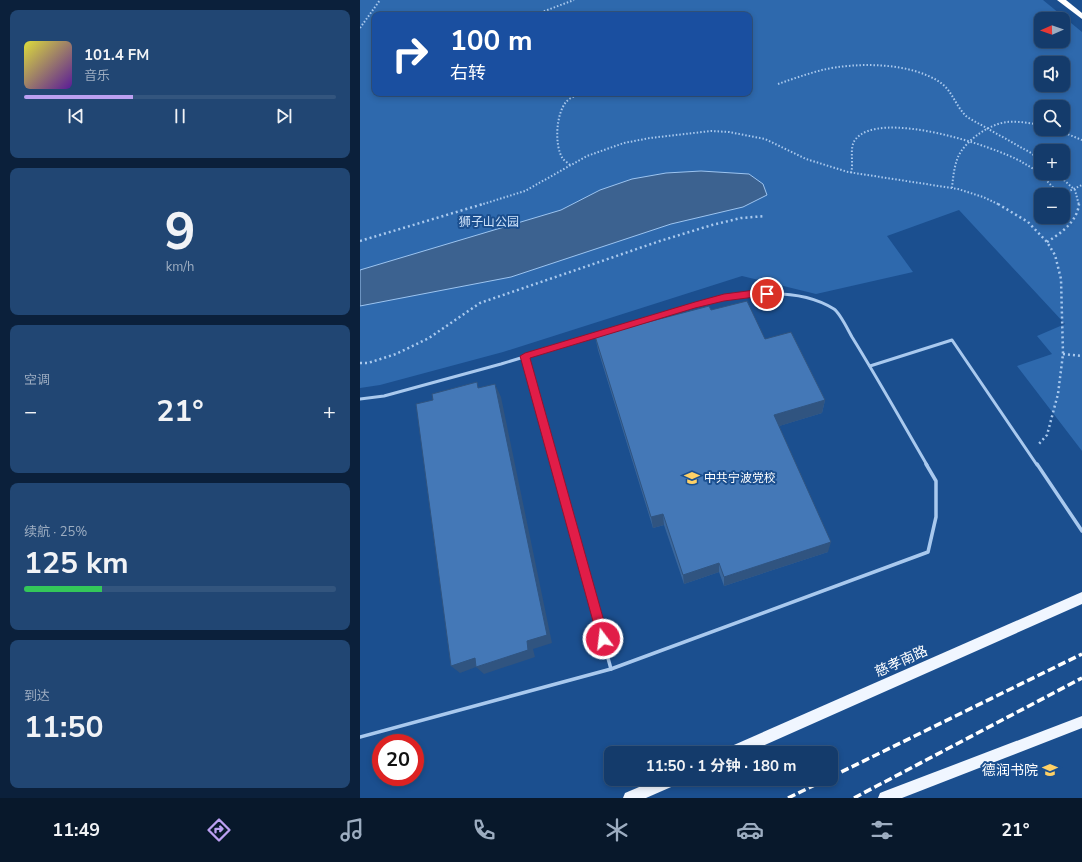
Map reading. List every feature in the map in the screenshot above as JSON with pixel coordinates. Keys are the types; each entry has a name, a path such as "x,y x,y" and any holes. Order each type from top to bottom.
{"highway":[{"path":"1061,0 1082,17"}],"main road":[{"name":"慈孝南路","path":"748,746 1082,598"},
{"path":"885,798 1082,722"},
{"path":"630,798 657,786"}],"lane":[{"path":"360,398 384,396 525,356 695,305 724,298 755,294 791,294 818,302 835,310 870,366 936,481 936,517 928,552 611,668 360,737"},
{"path":"870,366 952,340 1082,531"},
{"path":"525,356 611,668"}],"path":[{"path":"360,28 380,0"},
{"path":"542,12 574,0"},
{"path":"778,84 823,70 848,66 876,66 920,72 942,84 949,90 960,112 1034,155"},
{"path":"570,165 563,159 558,143 560,113 567,101 579,96"},
{"path":"952,188 954,170 958,156 970,141 993,126 1006,122 1034,124"},
{"path":"851,173 854,166 853,148 855,140 864,132 895,126 918,129 970,141 1021,162 1039,174 1046,183 1053,188"},
{"path":"360,241 525,191 587,156 624,143 684,134 729,132 765,139 806,159 851,173 952,188 983,197 1003,206 1028,222 1047,242 1055,255 1061,278 1063,354 1058,394 1047,435 1030,454"},
{"path":"1070,135 1082,140"},
{"path":"1047,242 1065,230 1076,213 1079,205 1075,190 1064,180"},
{"path":"1070,192 1082,185"},
{"path":"360,363 368,363 396,354 429,338 480,304 524,287 712,225 741,218 765,216"},
{"path":"1063,354 1082,356"}],"green space":[{"name":"狮子山公园","path":"360,0 1043,0 1058,12 1034,12 1034,48 1070,48 1070,22 1082,32 1082,451 1017,366 1052,354 1037,336 1065,324 959,210 887,236 913,272 816,294 742,276 503,352 380,385 360,388"}],"shaded area":[{"path":"701,171 749,174 763,184 767,195 743,207 671,224 511,277 360,306 360,270 561,210 600,190 632,179 666,173"}],"building":[{"path":"747,301 765,339 791,332 825,400 774,415 831,542 724,577 719,563 683,575 663,514 651,517 595,336 709,306 711,310"},
{"path":"477,382 478,388 495,384 547,635 527,641 528,650 476,667 475,658 451,666 416,404 433,400 432,394"}],"railway":[{"path":"838,774 1082,654"},
{"path":"854,798 1082,678"},
{"path":"788,798 813,786"}],"place":[{"name":"中共宁波党校","path":"692,478"},
{"name":"德润书院","path":"1050,770"}],"route":[{"path":"603,639 525,356 695,305 724,298 767,294"}]}
